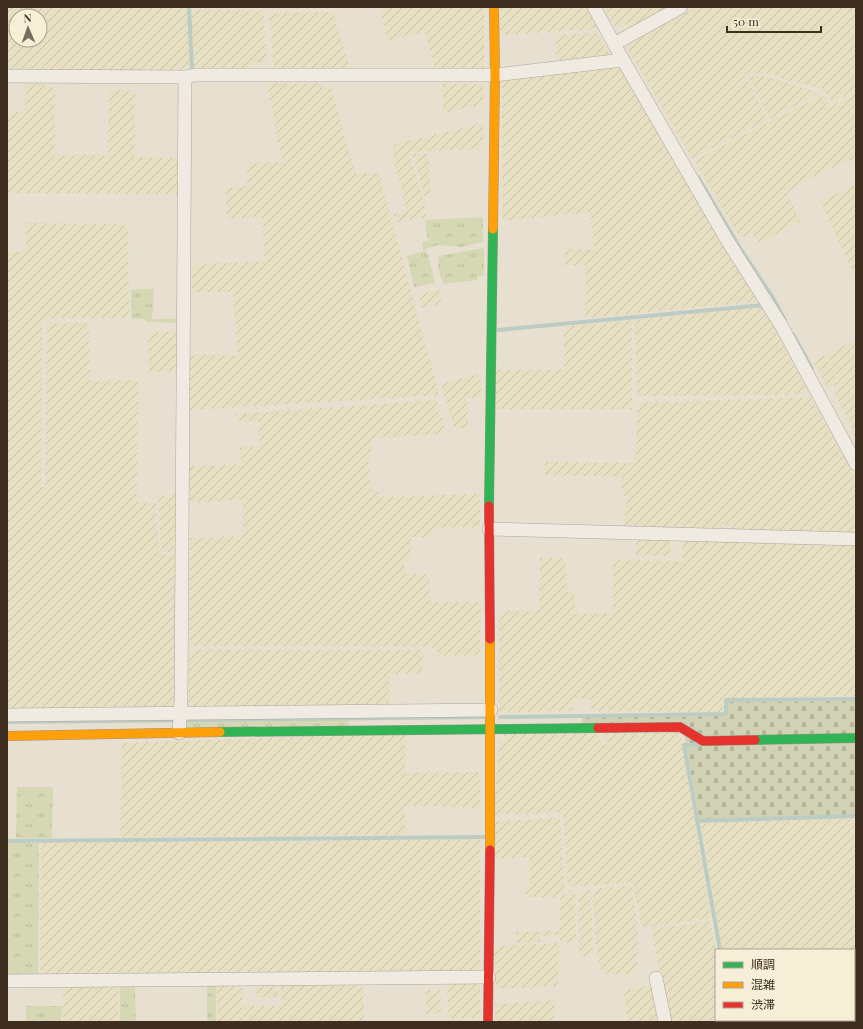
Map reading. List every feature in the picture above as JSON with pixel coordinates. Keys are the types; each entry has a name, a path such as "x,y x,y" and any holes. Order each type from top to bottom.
{"street":[{"path":"488,1022 485,977 486,710 489,529 489,75 494,7"},
{"path":"594,7 617,43 623,60 727,240 782,325 856,464"},
{"path":"617,43 681,7"},
{"path":"7,76 185,77 195,74 489,75 623,60"},
{"path":"180,722 185,77"},
{"path":"489,529 856,539"},
{"path":"7,736 180,722 486,710"},
{"path":"7,715 180,722 486,728 680,727 703,741 856,738"},
{"path":"7,981 485,977"},
{"path":"656,978 665,1022"}],"shaded area":[{"path":"7,7 189,7 191,66 185,66 186,72 7,71"},
{"path":"391,7 484,7 484,70 435,69 425,31 388,41 380,10"},
{"path":"500,7 587,7 599,29 500,35"},
{"path":"604,7 675,7 631,32 625,24 614,26"},
{"path":"696,7 856,7 856,89 833,103 823,89 765,73 744,74 768,120 692,158 626,46"},
{"path":"191,9 263,11 267,63 252,63 252,68 196,69 194,67"},
{"path":"333,12 350,69 274,69 269,13"},
{"path":"597,32 608,52 609,59 557,64 555,36"},
{"path":"618,62 762,301 586,318 586,265 565,265 565,249 594,249 590,212 503,221 502,77"},
{"path":"762,75 814,91 817,94 770,119 747,76"},
{"path":"26,80 41,80 44,85 55,88 55,155 108,155 109,90 130,91 131,94 135,94 135,157 181,158 181,194 7,193 7,112 25,112"},
{"path":"267,83 321,83 323,88 331,88 355,174 379,173 439,395 190,410 190,355 238,355 233,292 192,292 192,269 197,264 265,261 262,217 226,219 226,188 247,186 247,163 282,162"},
{"path":"443,84 483,84 483,104 443,113"},
{"path":"856,92 856,158 824,171 797,185 787,193 800,221 760,243 752,233 743,237 739,236 695,162 697,159 822,95 830,107"},
{"path":"483,123 483,146 480,149 409,152 425,206 426,217 400,222 395,221 393,214 405,211 406,208 392,153 395,144"},
{"path":"412,154 428,154 431,198 425,198"},
{"path":"856,185 856,278 820,201"},
{"path":"26,223 124,224 124,227 128,227 129,318 42,318 41,487 45,487 47,323 89,323 90,381 138,380 137,502 156,503 159,554 177,555 179,700 174,708 7,710 7,252 26,252"},
{"path":"439,290 442,304 422,308 419,294"},
{"path":"763,307 808,392 802,395 638,396 635,320"},
{"path":"632,320 632,409 496,409 496,370 564,369 564,327"},
{"path":"179,331 177,371 149,372 148,332"},
{"path":"856,339 856,440 852,433 852,427 835,394 840,383 827,355"},
{"path":"825,355 839,383 832,387 827,387 814,363"},
{"path":"478,374 480,377 482,397 467,398 469,428 454,428 441,384"},
{"path":"810,397 856,478 856,536 730,532 730,527 727,525 723,525 722,533 625,529 624,519 627,499 622,492 622,477 545,475 545,462 635,463 638,403"},
{"path":"436,400 445,429 445,434 374,438 369,457 370,489 378,489 378,497 480,494 480,527 432,528 432,537 411,537 411,558 404,563 405,574 427,574 429,577 430,602 481,602 480,655 438,656 438,651 436,648 430,647 191,646 190,538 243,536 243,500 190,502 189,466 241,464 240,449 242,447 259,446 258,421 236,421 235,414"},
{"path":"177,495 177,553 161,552 158,496"},
{"path":"636,536 671,538 670,556 636,555"},
{"path":"683,538 856,542 856,696 723,698 723,712 591,711 590,699 573,699 573,711 499,712 499,611 539,611 540,558 565,558 567,592 575,592 575,613 613,613 613,564 616,560 682,561"},
{"path":"199,649 423,650 423,673 389,674 389,706 191,708 191,703 188,702 189,656 190,653"},
{"path":"598,732 602,745 607,744 605,733 680,732 711,918 646,928 642,926 632,883 568,887 563,812 494,815 499,740 504,740 504,734"},
{"path":"405,733 405,773 480,772 480,808 405,806 405,835 120,837 122,743"},
{"path":"560,818 565,891 556,897 529,897 526,895 526,884 530,884 529,857 495,859 495,821"},
{"path":"856,818 856,1016 855,949 722,949 701,823"},
{"path":"480,839 480,974 294,972 40,977 41,843"},
{"path":"631,885 638,927 638,970 635,974 604,974 601,970 596,948 594,892 599,888"},
{"path":"570,890 575,890 576,943 560,943 560,897 562,895 566,895"},
{"path":"584,890 591,890 593,952 589,957 579,956 578,894"},
{"path":"710,921 716,949 715,1021 732,1022 670,1022 651,929"},
{"path":"559,931 559,935 540,936 541,942 516,943 516,932"},
{"path":"559,943 558,986 496,989 494,946"},
{"path":"363,981 364,1022 243,1022 243,1006 281,1006 281,984"},
{"path":"447,981 480,981 480,1018 448,1018"},
{"path":"242,984 242,1022 217,1022 217,985"},
{"path":"63,985 119,985 118,1022 63,1022"},
{"path":"650,985 652,986 660,1022 627,1022 624,996 625,993 628,990"},
{"path":"279,986 279,997 257,997 257,987"},
{"path":"426,990 440,990 441,1013 426,1014"},
{"path":"554,1000 554,1022 495,1022 495,1004"},
{"path":"736,1021 844,1021 841,1022"}],"green space":[{"path":"483,217 483,242 461,247 439,245 425,249 435,283 414,287 407,256 423,251 422,242 428,241 425,220"},
{"path":"484,248 484,276 478,276 477,280 444,284 438,270 439,256"},
{"path":"131,289 154,289 152,319 180,319 180,323 146,322 145,319 131,319"},
{"path":"856,701 856,817 700,822 682,723 582,726 582,717 728,716 728,702"},
{"path":"349,720 349,728 185,730 183,722"},
{"path":"17,787 53,787 52,838 16,838"},
{"path":"7,843 39,843 38,978 7,978"},
{"path":"120,985 135,985 136,1022 120,1022"},
{"path":"207,985 216,985 216,1022 207,1022"},
{"path":"26,1006 62,1006 61,1022 26,1022"}],"waterway":[{"path":"189,7 192,69"},
{"path":"698,177 740,248 772,296 785,320"},
{"path":"498,330 764,305"},
{"path":"793,334 812,369"},
{"path":"500,717 726,714 726,700 856,699"},
{"path":"7,722 486,717"},
{"path":"698,745 684,745 720,949"},
{"path":"698,821 856,816"},
{"path":"7,841 484,837"}],"traffic: fast":[{"path":"489,506 493,229"},
{"path":"220,732 598,728"},
{"path":"755,740 856,738"}],"traffic: slow":[{"path":"493,229 495,75 494,7"},
{"path":"490,639 490,850"},
{"path":"7,736 220,732"}],"traffic: jam":[{"path":"489,506 490,639"},
{"path":"598,728 680,727 703,741 755,740"},
{"path":"488,1022 490,850"}]}
